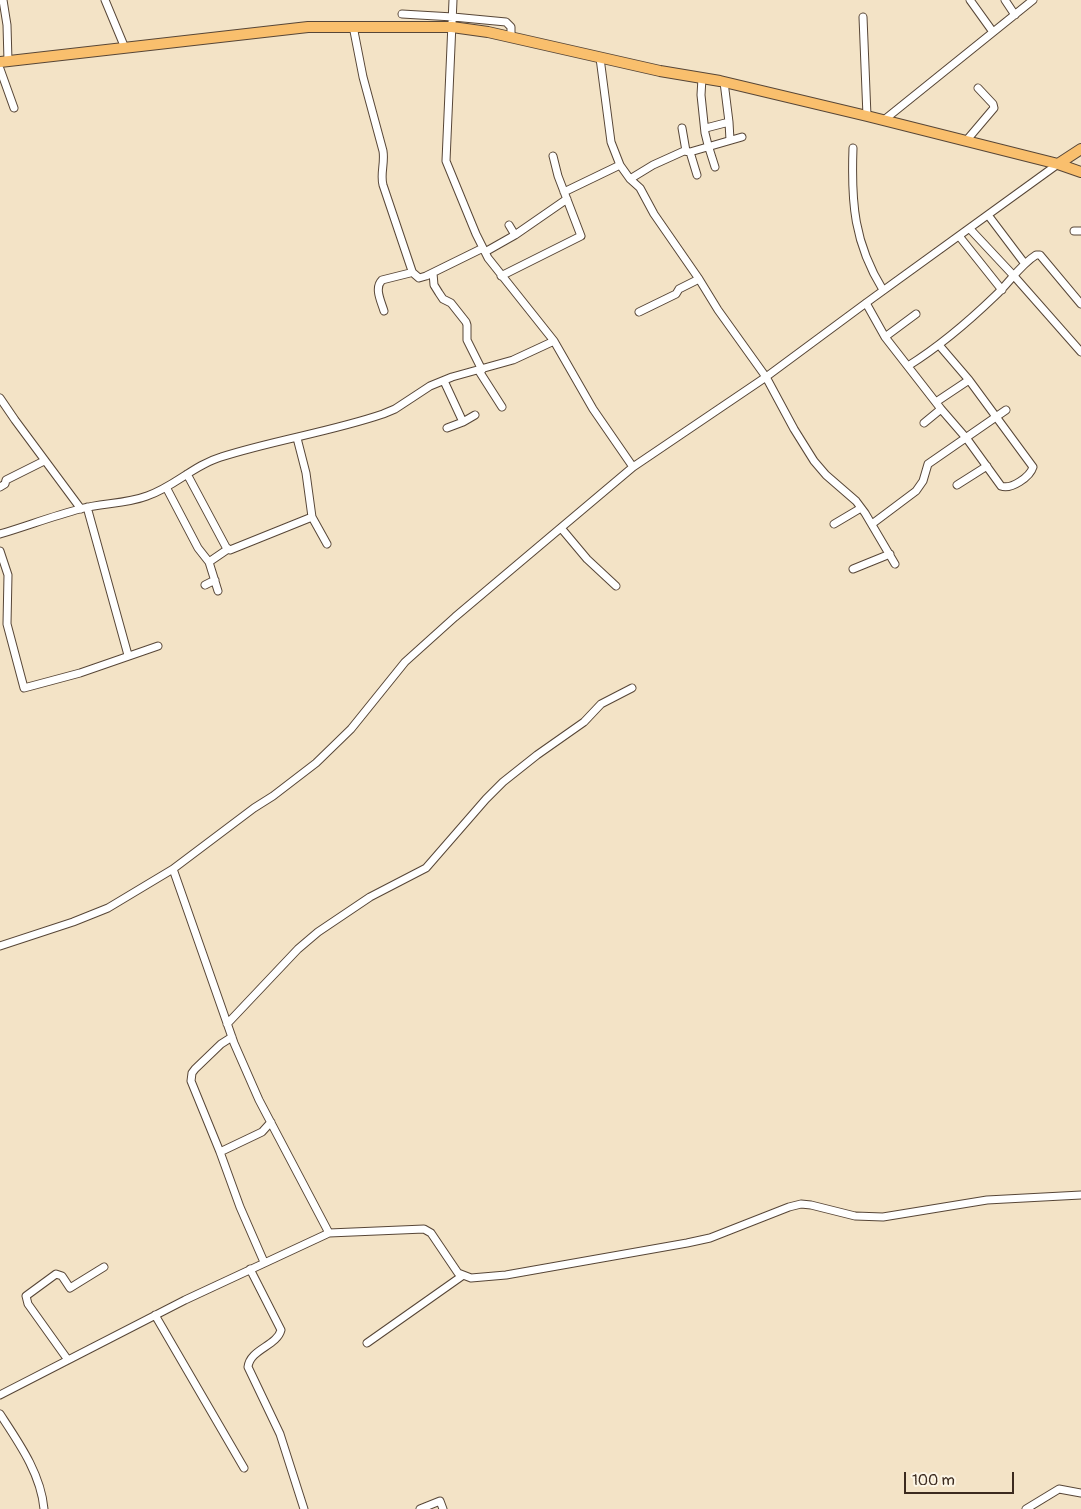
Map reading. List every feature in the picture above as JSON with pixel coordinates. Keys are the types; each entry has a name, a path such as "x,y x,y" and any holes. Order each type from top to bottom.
{"main road":[{"path":"4,62 281,29 453,22 600,58 724,82 884,120 1058,164 1081,172"},
{"path":"1058,164 1081,148"}],"street":[{"path":"3,0 7,25 4,62"},
{"path":"105,0 125,48"},
{"path":"453,0 446,161 484,250 501,276 554,341 593,409 633,467"},
{"path":"970,0 994,32"},
{"path":"1005,0 1015,15"},
{"path":"884,120 1033,0"},
{"path":"402,14 453,22"},
{"path":"863,17 867,116"},
{"path":"353,26 363,77 383,151 383,185 412,272 420,278 515,235 565,195 620,165"},
{"path":"600,58 611,142 620,165 630,179 640,188 654,214 718,310 766,377 794,429 814,460 826,476 852,496 872,524 895,564"},
{"path":"0,69 14,108"},
{"path":"702,78 701,95 708,146 716,167"},
{"path":"724,82 730,140"},
{"path":"966,141 994,108 993,104 978,88"},
{"path":"706,128 729,122"},
{"path":"682,128 697,175"},
{"path":"630,179 653,165 688,151 742,137"},
{"path":"853,148 852,187 854,217 872,271 883,290"},
{"path":"501,276 582,236 565,195 554,156"},
{"path":"0,946 104,910 173,868 273,796 316,763 352,729 398,670 455,616 633,467 766,377 1058,164"},
{"path":"988,215 1026,264"},
{"path":"509,225 515,235"},
{"path":"970,229 1081,352"},
{"path":"959,236 1002,290"},
{"path":"908,366 939,346 1002,290 1034,255 1040,255 1081,304"},
{"path":"384,311 378,288 379,283 382,280 412,272"},
{"path":"432,273 434,284 443,299 451,302 468,325 467,340 502,407"},
{"path":"639,312 676,294 679,289 699,279"},
{"path":"866,303 885,337 941,409 967,438 1001,486 1010,487 1032,470 1033,467 969,380 939,346"},
{"path":"885,337 916,314"},
{"path":"0,534 84,508 139,499 166,488 208,461 248,448 297,438 383,414 430,386 513,360 554,341"},
{"path":"936,402 969,380"},
{"path":"444,381 463,422"},
{"path":"0,398 44,461 84,508 128,656"},
{"path":"924,423 941,409"},
{"path":"872,524 916,491 923,481 928,464 1006,410"},
{"path":"447,428 475,416"},
{"path":"297,438 306,473 312,517 327,544"},
{"path":"0,487 5,484 6,480 44,461"},
{"path":"957,485 987,466"},
{"path":"187,474 228,550"},
{"path":"166,488 198,548 209,562 218,591"},
{"path":"834,524 861,508"},
{"path":"209,562 228,550 312,517"},
{"path":"561,528 587,559 616,586"},
{"path":"0,551 8,575 4,625 24,688 80,673 158,646"},
{"path":"852,569 890,554"},
{"path":"205,585 215,580"},
{"path":"227,1024 298,949 318,932 370,897 426,868 503,782 536,755 584,722 602,703 632,688"},
{"path":"173,868 232,1038 259,1100 329,1233"},
{"path":"232,1038 194,1069 191,1081 240,1207 264,1262"},
{"path":"220,1152 262,1132 271,1122"},
{"path":"0,1395 155,1315 329,1233 424,1228 431,1233 455,1269 462,1276 470,1278 506,1275 687,1244 710,1238 801,1204 855,1216 883,1217 987,1200 1081,1195"},
{"path":"68,1360 28,1304 26,1296 56,1274 62,1276 70,1288 104,1267"},
{"path":"250,1269 281,1332 278,1337 252,1357 248,1367 280,1434 304,1509"},
{"path":"367,1343 462,1276"},
{"path":"155,1315 244,1468"},
{"path":"0,1414 23,1450 33,1470 42,1494 44,1509"},
{"path":"1026,1509 1059,1489 1081,1493"},
{"path":"420,1509 440,1501 442,1509"}]}
